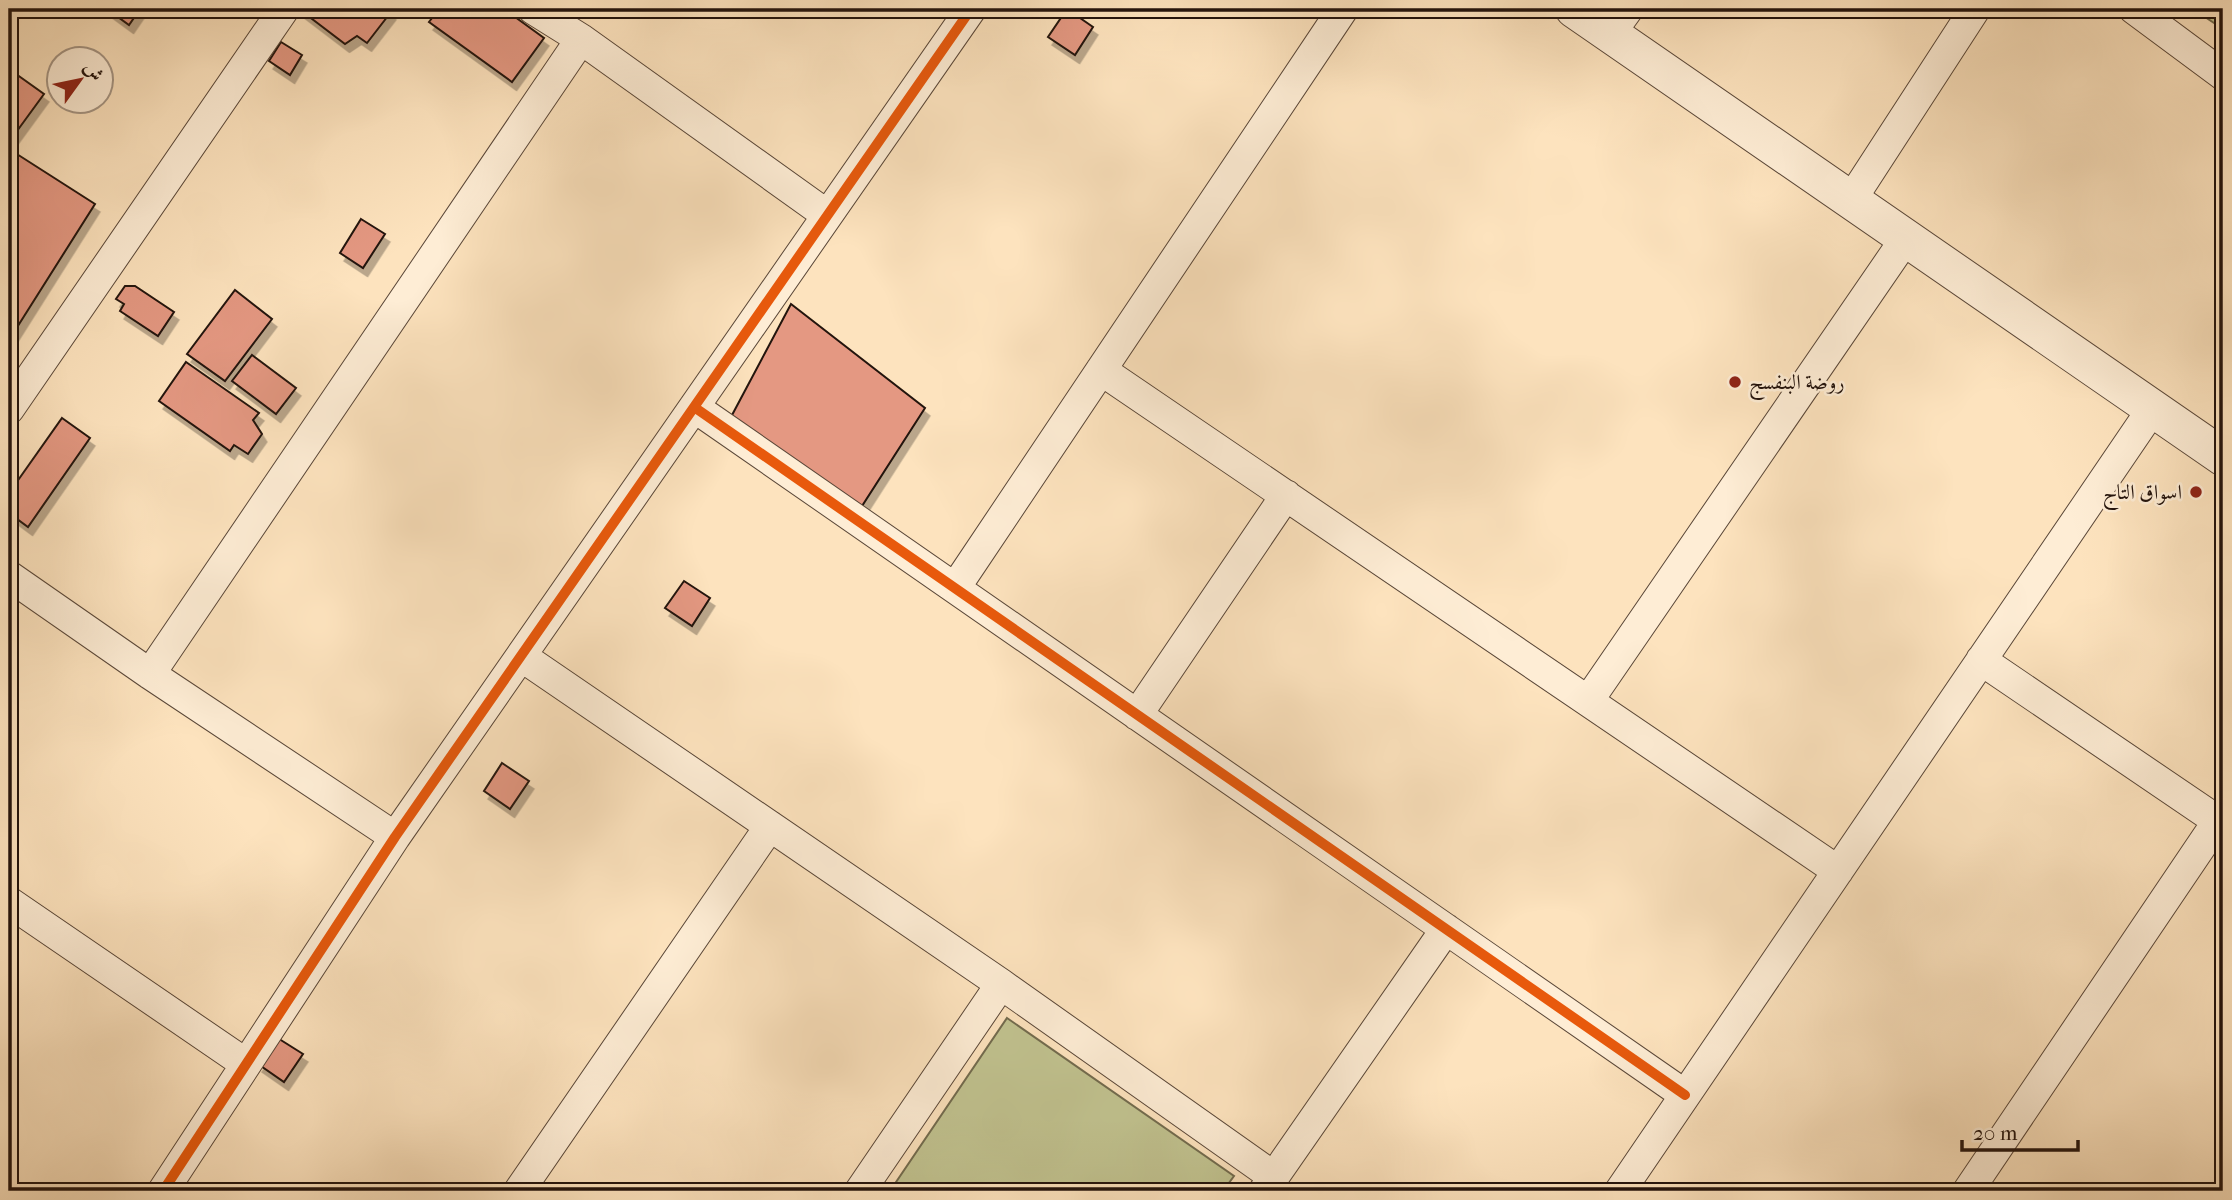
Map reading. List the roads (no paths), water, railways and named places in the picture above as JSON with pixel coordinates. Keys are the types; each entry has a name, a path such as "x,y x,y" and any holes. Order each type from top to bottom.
{"street":[{"path":"9,409 284,9"},
{"path":"533,9 581,39 827,215"},
{"path":"163,1191 395,838 971,9"},
{"path":"955,588 1343,9"},
{"path":"1574,9 1619,21 1851,200 2223,457"},
{"path":"1851,200 1975,9"},
{"path":"2134,9 2223,75"},
{"path":"150,674 581,39"},
{"path":"1588,701 1906,238"},
{"path":"1101,370 1838,871"},
{"path":"694,407 1685,1095"},
{"path":"1620,1191 2153,408"},
{"path":"1138,715 1286,495"},
{"path":"9,576 395,838"},
{"path":"522,656 1001,984 1269,1184 1446,929"},
{"path":"1968,1191 2218,821 1981,660"},
{"path":"519,1191 770,826"},
{"path":"9,904 246,1064"},
{"path":"860,1191 1001,984"}],"place":[{"name":"روضة البنفسج","path":"1735,382"},
{"name":"اسواق التاج","path":"2196,492"}]}
